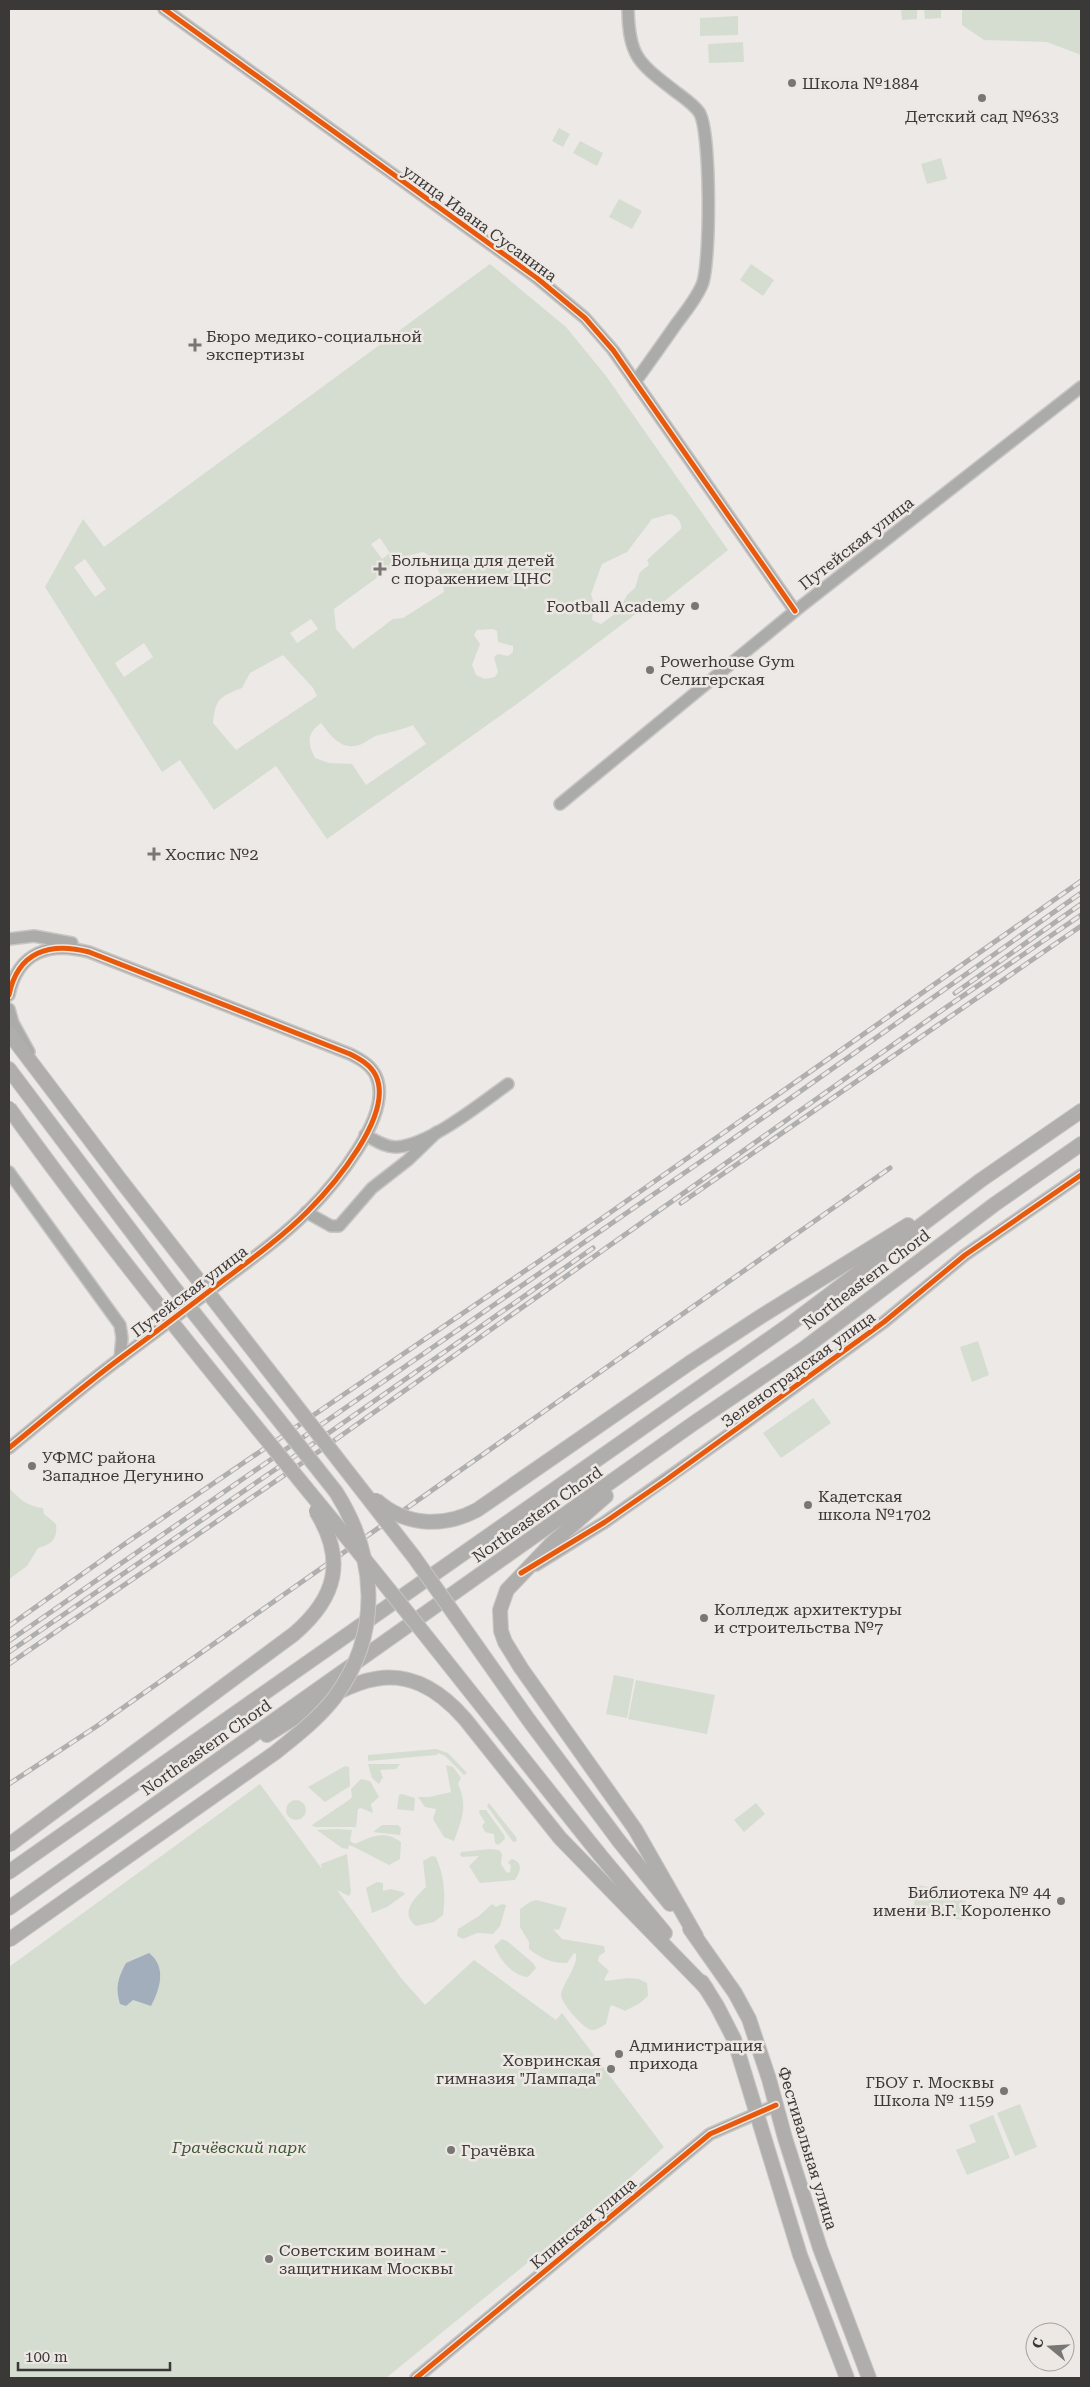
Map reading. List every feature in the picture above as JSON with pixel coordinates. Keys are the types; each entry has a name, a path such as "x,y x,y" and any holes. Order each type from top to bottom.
{"main road":[{"path":"9,1033 190,1271 308,1419 436,1587 528,1718 619,1841 696,1936"},
{"path":"9,1069 171,1284 336,1492 355,1526 362,1545 369,1589 368,1612 355,1660 334,1698 306,1728 276,1752 9,1940"},
{"path":"9,1108 153,1298 295,1476 344,1533 706,1988 726,2021 800,2255 847,2378"},
{"name":"Northeastern Chord","path":"9,1872 789,1325 981,1180 1081,1111"},
{"name":"Northeastern Chord","path":"9,1908 694,1423 806,1347 995,1204 1081,1144"},
{"path":"337,1459 384,1507 405,1518 415,1521 438,1522 464,1517 760,1316 981,1180"},
{"path":"694,1423 618,1484 551,1544 521,1574 507,1590 502,1600 500,1620 505,1642 521,1668 635,1829 696,1936"},
{"path":"9,1845 294,1634 318,1610 331,1584 334,1573 332,1548 324,1524 295,1476"},
{"path":"172,1793 327,1698 366,1681 393,1677 412,1680 431,1688 457,1711 547,1822 586,1865 687,1966 706,1988"},
{"name":"Фестивальная улица","path":"696,1936 736,1993 749,2019 820,2248 869,2378"}],"street":[{"name":"улица Ивана Сусанина","path":"164,9 543,283 594,327 635,382 795,611"},
{"path":"628,9 630,36 636,57 646,68 697,110 704,123 707,147 708,251 705,277 697,294 635,382"},
{"name":"Путейская улица","path":"560,804 795,611 1081,387"},
{"path":"9,939 48,937 72,943 99,956"},
{"path":"9,995 16,974 22,964 43,950 67,947 99,956"},
{"name":"Путейская улица","path":"9,1448 120,1359 264,1250 306,1212 347,1164 365,1135 377,1109 379,1096 376,1076 363,1061 350,1054 99,956"},
{"path":"9,1009 14,1023 45,1079"},
{"path":"365,1135 385,1145 396,1147 410,1144 436,1132 508,1084"},
{"path":"306,1212 330,1226 339,1226 372,1188 408,1160 436,1132"},
{"path":"9,1172 120,1325 122,1338 120,1359"},
{"name":"Зеленоградская улица","path":"521,1574 605,1522 666,1480 876,1328 965,1256 1081,1175"},
{"name":"Клинская улица","path":"416,2378 710,2134 776,2105"}],"green space":[{"path":"901,9 917,9 917,19 902,20"},
{"path":"924,9 941,9 941,18 925,19"},
{"path":"962,9 1081,9 1081,55 1047,42 984,40 962,25"},
{"path":"738,16 738,35 700,36 700,18"},
{"path":"743,42 744,62 709,63 708,44"},
{"path":"559,128 570,134 563,147 552,141"},
{"path":"580,141 603,153 597,166 573,153"},
{"path":"941,158 947,179 927,184 921,164"},
{"path":"619,199 642,211 632,229 609,217"},
{"name":"Больница для детей с поражением ЦНС","path":"490,264 566,327 606,376 728,550 662,603 641,610 521,701 327,839 276,766 214,810 180,760 162,772 45,587 83,519 104,547","holes":["670,514 680,522 681,529 647,560 649,565 640,572 635,588 627,595 619,611 601,624 592,620 594,604 591,594 602,564 627,552 652,519","380,538 390,553 382,559 371,544","423,552 427,554 435,563 440,575 444,592 403,618 393,619 353,649 336,629 334,609 407,556","85,559 106,589 95,597 74,567","311,619 318,629 297,643 290,633","493,629 497,631 498,642 513,646 513,652 508,656 498,654 494,657 498,672 495,677 485,679 476,675 472,665 480,644 474,635 477,630","144,643 153,657 124,677 115,663","283,655 313,688 317,696 236,750 213,723 217,703 224,696 242,688 250,673","321,723 338,742 343,745 355,746 373,737 413,725 426,744 366,785 352,764 329,763 315,758 310,743 311,735"]},
{"path":"751,264 774,280 763,296 740,280"},
{"path":"978,1341 989,1375 972,1382 960,1347"},
{"path":"813,1398 831,1423 781,1458 763,1433"},
{"path":"9,1488 28,1504 43,1508 44,1514 56,1524 56,1534 50,1543 38,1548 27,1566 9,1579"},
{"path":"614,1675 634,1679 627,1718 606,1714"},
{"path":"636,1680 715,1695 707,1734 628,1719"},
{"path":"436,1749 448,1753 467,1773 464,1775 445,1756 438,1753 437,1755 368,1761 368,1755"},
{"path":"368,1764 400,1764 396,1769 380,1770 383,1777 379,1784 372,1778"},
{"path":"446,1765 453,1767 461,1778 458,1784 463,1799 463,1812 454,1841 444,1837 433,1819 436,1809 425,1807 418,1797 429,1797 451,1792"},
{"path":"345,1766 349,1767 350,1786 325,1802 308,1787"},
{"path":"361,1779 370,1781 379,1797 371,1804 373,1813 361,1808 358,1809 356,1827 315,1827 312,1825 349,1800 352,1797 351,1789"},
{"name":"Грачёвский парк","path":"260,1784 322,1869 321,1864 347,1854 351,1892 349,1896 337,1890 401,1978 425,2005 474,1960 556,2020 562,2013 664,2147 611,2195 386,2378 9,2378 9,1967"},
{"path":"402,1794 415,1798 414,1811 397,1809 399,1795"},
{"path":"296,1800 303,1803 306,1810 303,1817 296,1820 289,1817 286,1810 289,1803"},
{"path":"489,1803 516,1837 517,1841 513,1842 487,1806"},
{"path":"756,1803 765,1814 744,1832 734,1820"},
{"path":"480,1810 486,1810 504,1835 505,1839 498,1845 495,1843 494,1834 485,1832 482,1826 485,1822 479,1813"},
{"path":"382,1825 398,1825 401,1828 400,1835 373,1832"},
{"path":"317,1830 352,1830 350,1841 355,1844 378,1835 395,1838 401,1842 400,1859 389,1865 349,1845 348,1849 342,1848"},
{"path":"499,1850 502,1854 501,1864 507,1873 510,1872 511,1866 508,1862 512,1859 520,1865 515,1880 480,1883 469,1866 479,1856 462,1857 460,1855 461,1852"},
{"path":"432,1856 436,1857 443,1878 443,1915 434,1922 416,1926 409,1916 410,1905 426,1887 423,1861"},
{"path":"377,1882 383,1883 383,1891 391,1889 405,1894 387,1907 372,1913 366,1888"},
{"path":"917,1885 967,1893 962,1920 913,1912"},
{"path":"536,1900 567,1908 559,1930 553,1929 562,1939 604,1946 605,1952 599,1956 598,1961 609,1971 604,1979 606,1981 628,1978 639,1979 647,1983 648,1996 625,2011 612,2005 606,2024 597,2029 591,2030 583,2025 568,2009 561,1995 575,1964 576,1954 574,1953 567,1963 556,1963 542,1958 529,1949 529,1942 520,1927 520,1909"},
{"path":"492,1904 496,1907 502,1904 506,1905 500,1926 493,1934 477,1933 463,1939 457,1936 458,1929 479,1916"},
{"path":"502,1939 533,1963 536,1968 528,1977 517,1974 507,1966 500,1956 494,1946"},
{"path":"1020,2104 1037,2147 1015,2156 997,2113"},
{"path":"993,2115 1010,2158 967,2175 956,2150 976,2142 969,2125"}],"water":[{"path":"149,1953 155,1959 160,1971 157,1993 151,2006 133,2000 126,2006 120,2004 118,1983 126,1963"}],"railway":[{"path":"9,1626 126,1543 601,1219 1081,881"},
{"path":"9,1641 703,1160 1081,893"},
{"path":"955,993 1081,904"},
{"path":"9,1664 318,1452 935,1015 1081,915"},
{"path":"681,1203 1081,926"},
{"path":"9,1784 97,1726 890,1168"},
{"path":"9,1652 330,1432 593,1248"}],"cycle path":[{"path":"164,9 537,278 585,318 613,350 795,611"},
{"path":"9,995 13,980 20,968 28,959 38,953 61,948 89,952 350,1054 361,1060 371,1069 376,1076 379,1092 376,1110 369,1129 358,1149 331,1185 297,1221 257,1255 93,1379 9,1448"},
{"path":"521,1573 605,1522 666,1480 884,1322 965,1255 1081,1175"},
{"path":"416,2378 710,2134 776,2105"}],"place":[{"name":"Школа №1884","path":"792,83"},
{"name":"Детский сад №633","path":"982,98"},
{"name":"Бюро медико-социальной экспертизы","path":"195,345"},
{"name":"Больница для детей с поражением ЦНС","path":"380,569"},
{"name":"Football Academy","path":"695,606"},
{"name":"Powerhouse Gym Селигерская","path":"650,670"},
{"name":"Хоспис №2","path":"154,854"},
{"name":"УФМС района Западное Дегунино","path":"32,1466"},
{"name":"Кадетская школа №1702","path":"808,1505"},
{"name":"Колледж архитектуры и строительства №7","path":"704,1618"},
{"name":"Библиотека № 44 имени В.Г. Короленко","path":"1061,1901"},
{"name":"Администрация прихода","path":"619,2054"},
{"name":"Ховринская гимназия \"Лампада\"","path":"611,2069"},
{"name":"ГБОУ г. Москвы Школа № 1159","path":"1004,2091"},
{"name":"Грачёвка","path":"451,2150"},
{"name":"Советским воинам - защитникам Москвы","path":"269,2259"}]}
